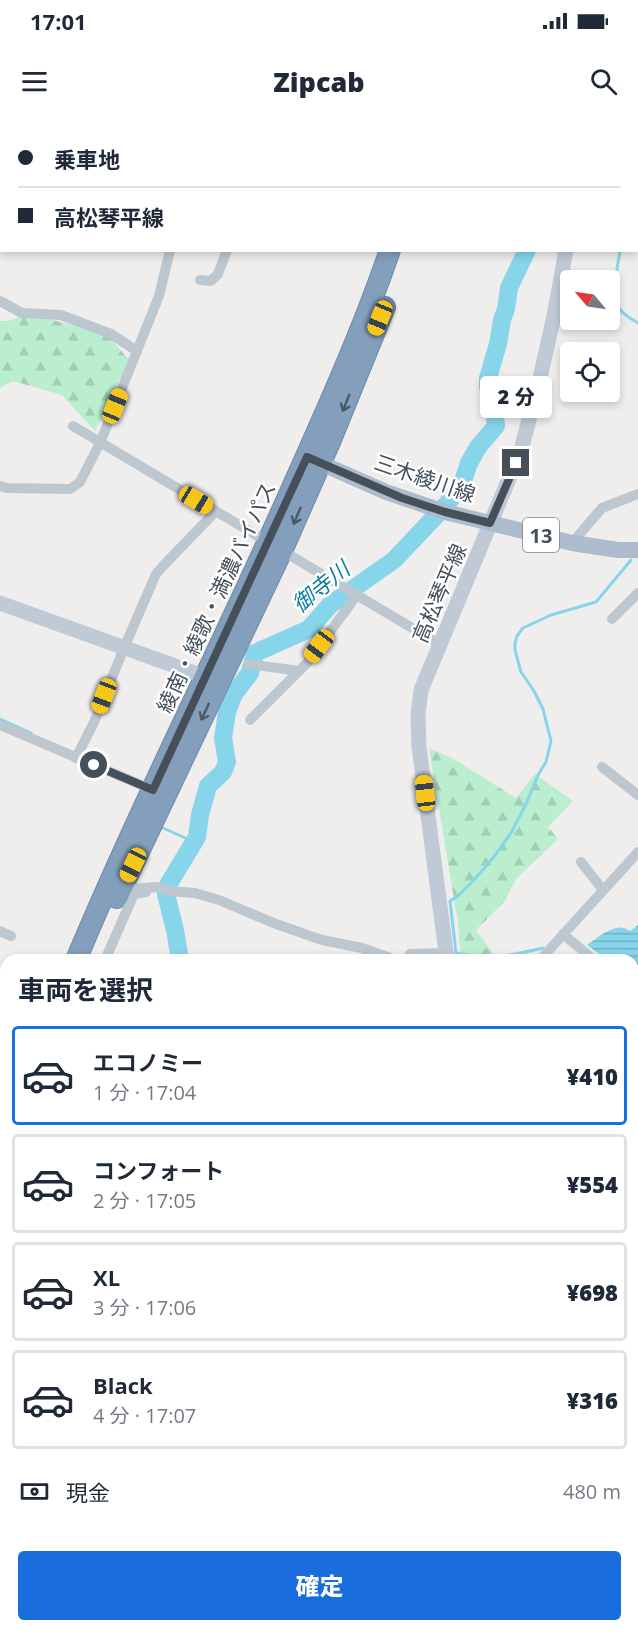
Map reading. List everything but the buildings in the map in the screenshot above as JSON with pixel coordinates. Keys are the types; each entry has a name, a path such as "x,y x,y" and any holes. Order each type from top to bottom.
{"highway":[{"name":"綾南・綾歌・満濃バイパス","path":"314,460 389,252"},
{"name":"綾南・綾歌・満濃バイパス","path":"93,954 211,681 377,328 403,252"},
{"name":"綾南・綾歌・満濃バイパス","path":"79,954 153,790 211,681"}],"main road":[{"name":"高松琴平線","path":"447,954 419,747 418,715 421,690 521,450 554,316 566,252"},
{"name":"三木綾川線","path":"314,460 386,492 437,510 572,543 618,550 637,550"},
{"path":"0,603 211,681"}],"street":[{"path":"0,486 70,489 80,482 100,443 159,296 170,252"},
{"path":"200,280 210,281 218,274 226,252"},
{"path":"0,301 22,313 61,315 111,334 137,351"},
{"path":"74,426 440,644"},
{"path":"572,543 602,508 638,494"},
{"path":"78,755 156,574 215,512"},
{"path":"250,720 299,671 353,593"},
{"path":"612,619 638,593"},
{"path":"252,664 299,671"},
{"path":"0,725 78,755 153,790"},
{"path":"602,767 638,795"},
{"path":"545,954 638,852"},
{"path":"581,862 603,890"},
{"path":"123,885 132,889 163,889 195,893 322,940 379,954"},
{"path":"108,954 135,894 163,889"},
{"path":"0,931 11,936"},
{"path":"563,934 587,954"}],"green space":[{"path":"20,317 48,319 77,326 110,338 129,360 95,431 62,395 13,381 0,388 0,321"},
{"path":"429,748 454,759 516,798 535,774 573,801 548,827 558,839 516,879 505,901 476,930 494,954 461,954 458,923"}],"water":[{"path":"638,925 638,954 599,954 587,945 613,928 625,928 630,931"}],"waterway":[{"name":"御寺川","path":"179,954 166,894 168,885 197,837 208,786 223,772 227,762 223,738 227,712 234,694 250,673 255,653 309,629 330,605 394,560 447,504 462,484 469,463 478,447 496,426 488,378 498,344 509,288 526,252"},
{"path":"620,252 616,272 616,302 623,313 638,323"},
{"path":"464,954 456,953 450,901 473,881 511,833 546,762 551,741 543,709 521,672 515,650 517,636 523,628 551,615 596,602 631,560"},
{"path":"0,719 31,733"},
{"path":"163,828 194,842"},
{"path":"513,954 543,948"}],"route":[{"path":"94,765 153,790 307,457 402,498 490,523 516,463"}]}
